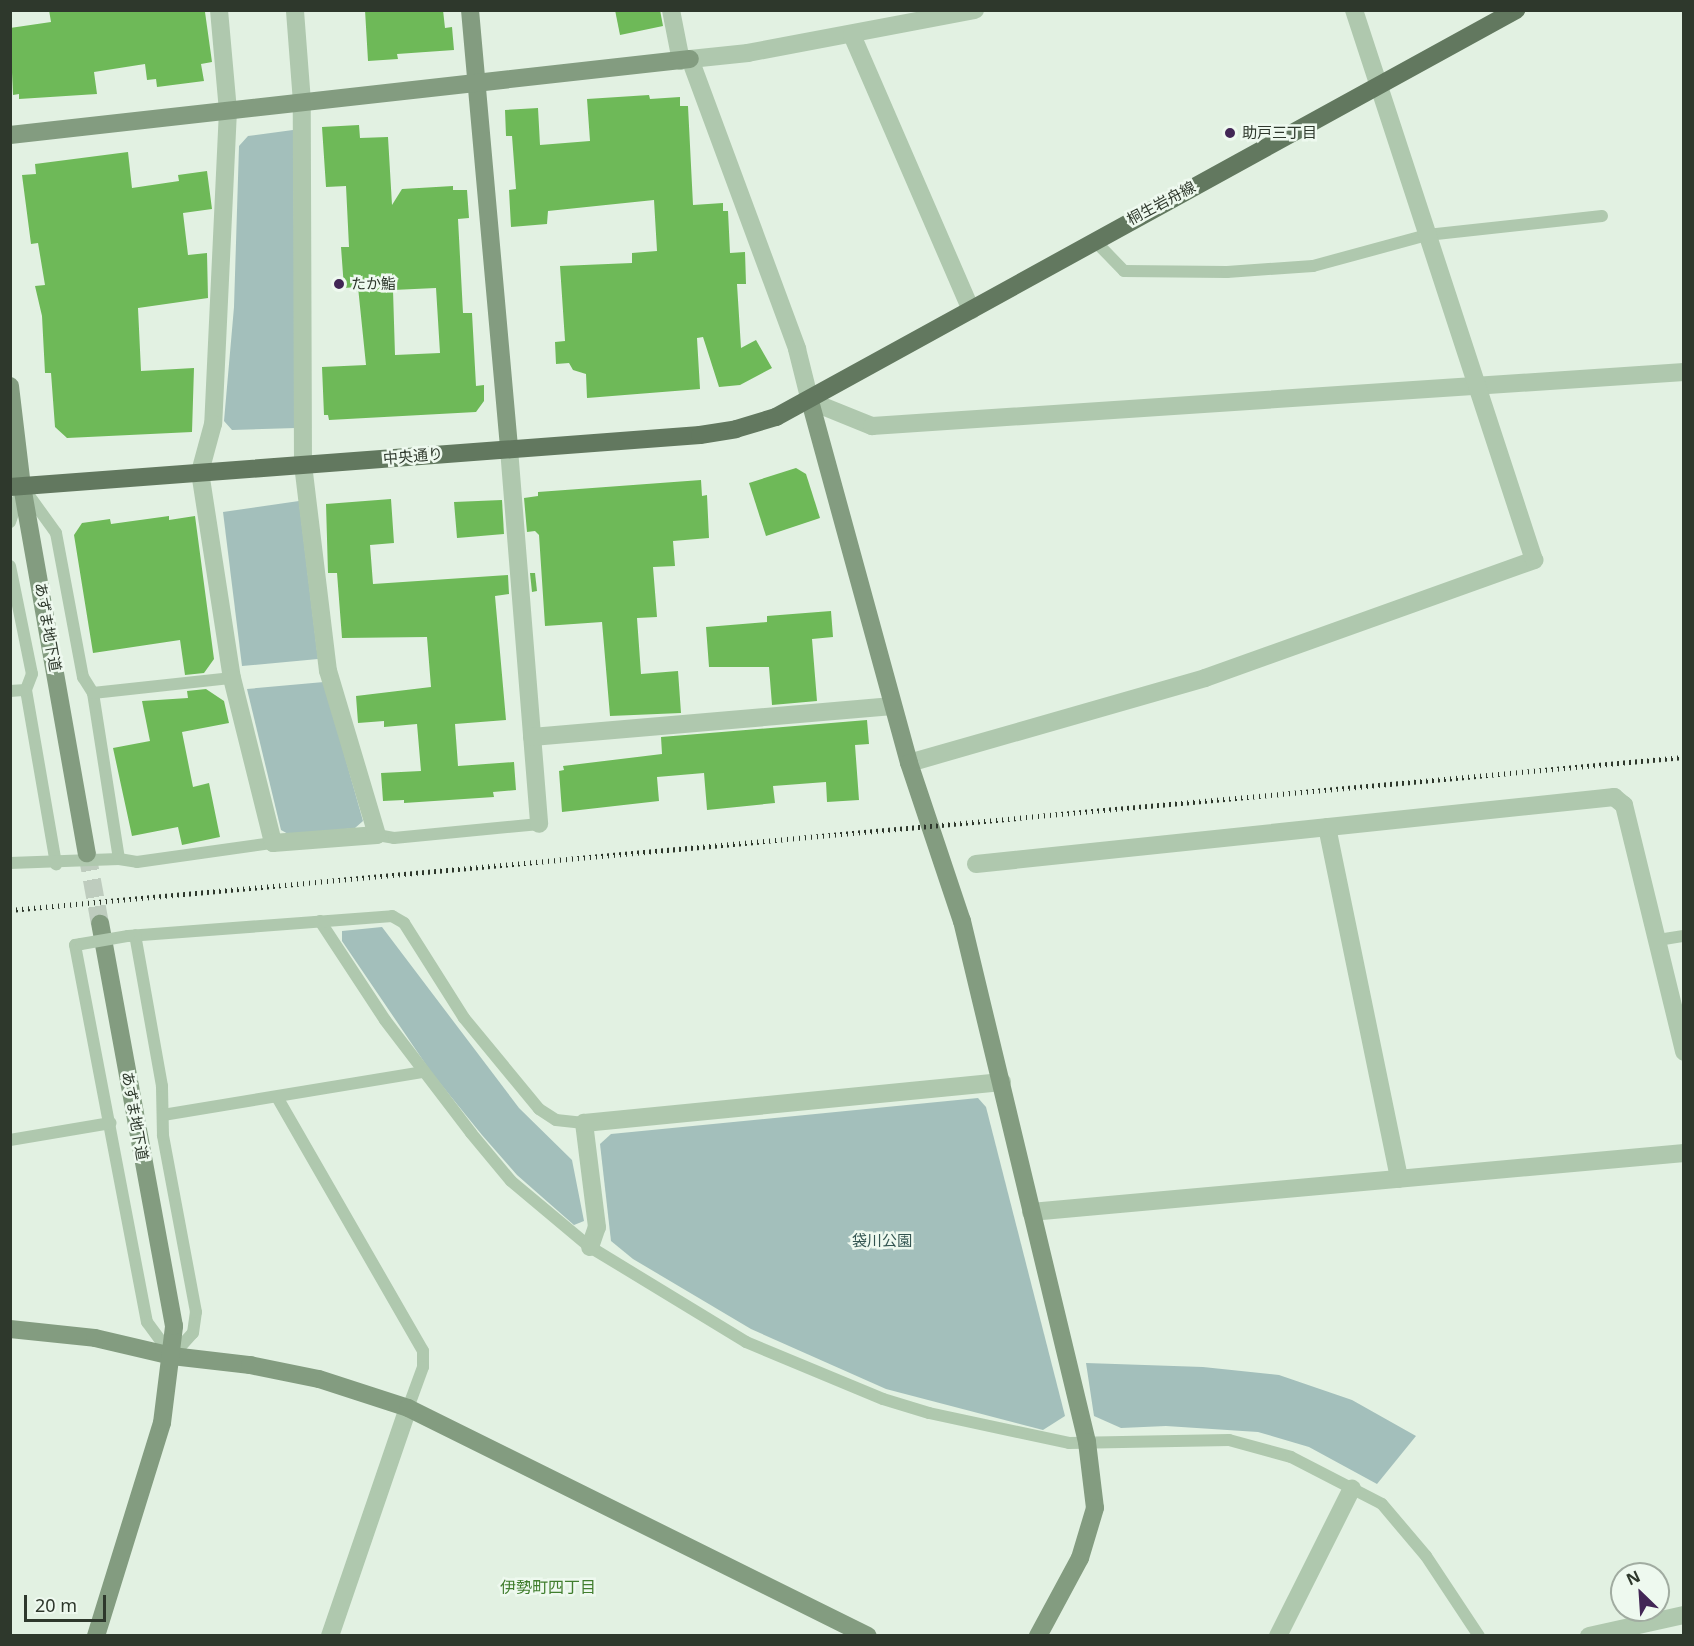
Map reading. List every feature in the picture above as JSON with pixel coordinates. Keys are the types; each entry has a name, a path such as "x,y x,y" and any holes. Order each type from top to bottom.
{"main road":[{"name":"桐生岩舟線","path":"810,401 1094,240 1516,10"},
{"name":"中央通り","path":"16,486 509,449 736,429 810,401"}],"street":[{"path":"219,10 228,110 213,424 200,472 232,678 273,843 377,835 328,671 303,465 302,102 295,10"},
{"path":"470,10 539,824"},
{"path":"671,10 686,60 797,349 909,764 962,921 1087,1442 1095,1508 1080,1558 1038,1635"},
{"path":"10,135 686,60 852,35 975,10"},
{"path":"909,764 1205,678 1534,560 1475,388 1354,10"},
{"path":"852,35 971,310"},
{"path":"810,401 872,426 1475,388 1683,372"},
{"name":"あずま地下道","path":"10,386 16,486 34,544 87,853"},
{"path":"532,737 893,706"},
{"path":"976,864 1614,797 1624,804 1679,1013 1683,1052"},
{"path":"1328,826 1399,1179"},
{"name":"あずま地下道","path":"96,1635 162,1423 174,1326 100,924"},
{"path":"590,1247 597,1227 584,1123 1002,1082"},
{"path":"1031,1212 1683,1153"},
{"path":"10,1329 95,1338 172,1356 250,1365 319,1379 408,1408 868,1635"},
{"path":"334,1635 408,1408"},
{"path":"1278,1635 1352,1488"},
{"path":"1589,1635 1683,1615"}],"lane":[{"path":"1094,240 1124,271 1227,272 1312,266 1427,235 1602,216"},
{"path":"10,522 16,486"},
{"path":"16,486 56,533 83,677 93,693 119,858"},
{"path":"10,566 32,675 26,690 56,864"},
{"path":"93,693 232,678"},
{"path":"10,691 26,690"},
{"path":"377,835 394,838 539,824"},
{"path":"10,863 56,864 119,858 137,862 273,843"},
{"path":"131,935 162,1086 163,1135 196,1312 193,1333 172,1356 147,1322 111,1123 104,1111 75,945 131,935 392,916 404,923 464,1018 539,1109 556,1120 584,1123"},
{"path":"320,921 423,1072 511,1181 590,1247 746,1342 883,1399 929,1413 1057,1441 1229,1440 1292,1457 1382,1504 1426,1556 1479,1635"},
{"path":"1658,940 1683,936"},
{"path":"163,1115 423,1072"},
{"path":"277,1097 423,1351 423,1367 408,1408"},
{"path":"10,1140 111,1123"}],"green space":[{"path":"293,130 296,428 232,430 224,421 234,307 239,146 248,136"},
{"path":"299,501 318,659 242,666 223,512"},
{"path":"324,682 363,821 355,828 290,835 281,830 247,689"},
{"path":"382,927 519,1108 572,1160 584,1221 574,1225 517,1175 482,1135 431,1072 342,941 342,931"},
{"name":"袋川公園","path":"978,1098 986,1107 1065,1416 1043,1430 886,1389 751,1329 633,1259 611,1241 600,1144 611,1134"},
{"path":"1086,1363 1203,1367 1279,1375 1352,1400 1416,1436 1377,1484 1309,1447 1258,1432 1166,1426 1121,1428 1094,1416"}],"building":[{"path":"49,10 205,12 212,62 201,64 204,81 157,87 156,79 147,80 145,64 94,72 97,94 19,99 19,94 13,95 10,28 51,22"},
{"path":"365,10 443,10 445,28 452,27 454,50 397,54 398,59 368,61"},
{"path":"615,10 660,10 663,26 620,35"},
{"path":"649,95 650,99 680,97 680,106 688,106 693,205 723,203 723,211 728,211 730,253 745,252 746,284 737,284 741,348 756,340 772,368 740,385 719,387 703,337 697,338 700,389 587,398 586,374 573,370 569,363 556,364 555,342 565,341 560,266 632,263 632,253 657,251 654,200 548,211 547,224 511,227 509,190 516,189 512,136 506,136 505,110 538,108 540,145 590,141 587,99"},
{"path":"359,125 360,138 388,137 392,205 402,189 453,186 453,190 467,190 469,218 458,219 463,313 472,313 476,386 484,385 484,401 476,412 329,420 328,415 324,415 322,367 366,365 358,287 344,288 341,247 349,247 346,186 326,187 322,127","holes":["436,288 440,353 395,355 393,290"]},
{"path":"128,152 132,188 179,181 178,175 207,171 212,209 183,213 188,255 207,253 208,298 138,308 141,371 194,368 192,432 67,438 55,427 51,373 45,373 42,316 35,286 45,285 38,243 31,244 22,175 36,174 35,164"},
{"path":"796,468 806,474 820,518 766,536 749,483"},
{"path":"701,480 702,496 707,495 709,538 673,541 675,566 653,567 657,617 637,618 641,674 678,671 681,713 610,716 602,622 545,626 539,535 535,531 527,532 524,498 538,496 538,492"},
{"path":"391,499 394,543 370,545 373,584 508,575 509,594 495,596 506,720 455,724 458,766 514,762 516,790 493,792 494,797 404,803 404,800 383,801 381,773 421,771 417,724 384,727 384,721 358,723 356,696 431,687 427,637 342,638 337,573 328,573 326,504"},
{"path":"502,500 504,534 457,538 454,502"},
{"path":"169,516 169,520 195,516 214,659 204,673 185,675 180,640 93,653 74,535 82,523 110,519 111,524"},
{"path":"530,573 535,573 537,591 532,592"},
{"path":"831,611 833,637 812,639 817,701 772,705 769,667 709,667 706,627 767,622 767,616"},
{"path":"206,689 224,701 229,723 182,732 193,787 209,783 220,837 182,845 178,827 132,836 113,748 150,741 142,701 188,698 187,691"},
{"path":"867,720 869,744 855,745 859,800 827,802 826,782 773,786 775,803 707,810 704,773 657,777 659,801 562,812 559,771 564,770 563,766 662,754 661,737"}],"tunnel":[{"path":"87,853 100,924"}],"railway":[{"path":"10,910 1684,757"}],"place":[{"name":"助戸三丁目","path":"1230,133"},
{"name":"たか鮨","path":"339,284"}],"district":[{"name":"伊勢町四丁目","path":"548,1587"}]}
